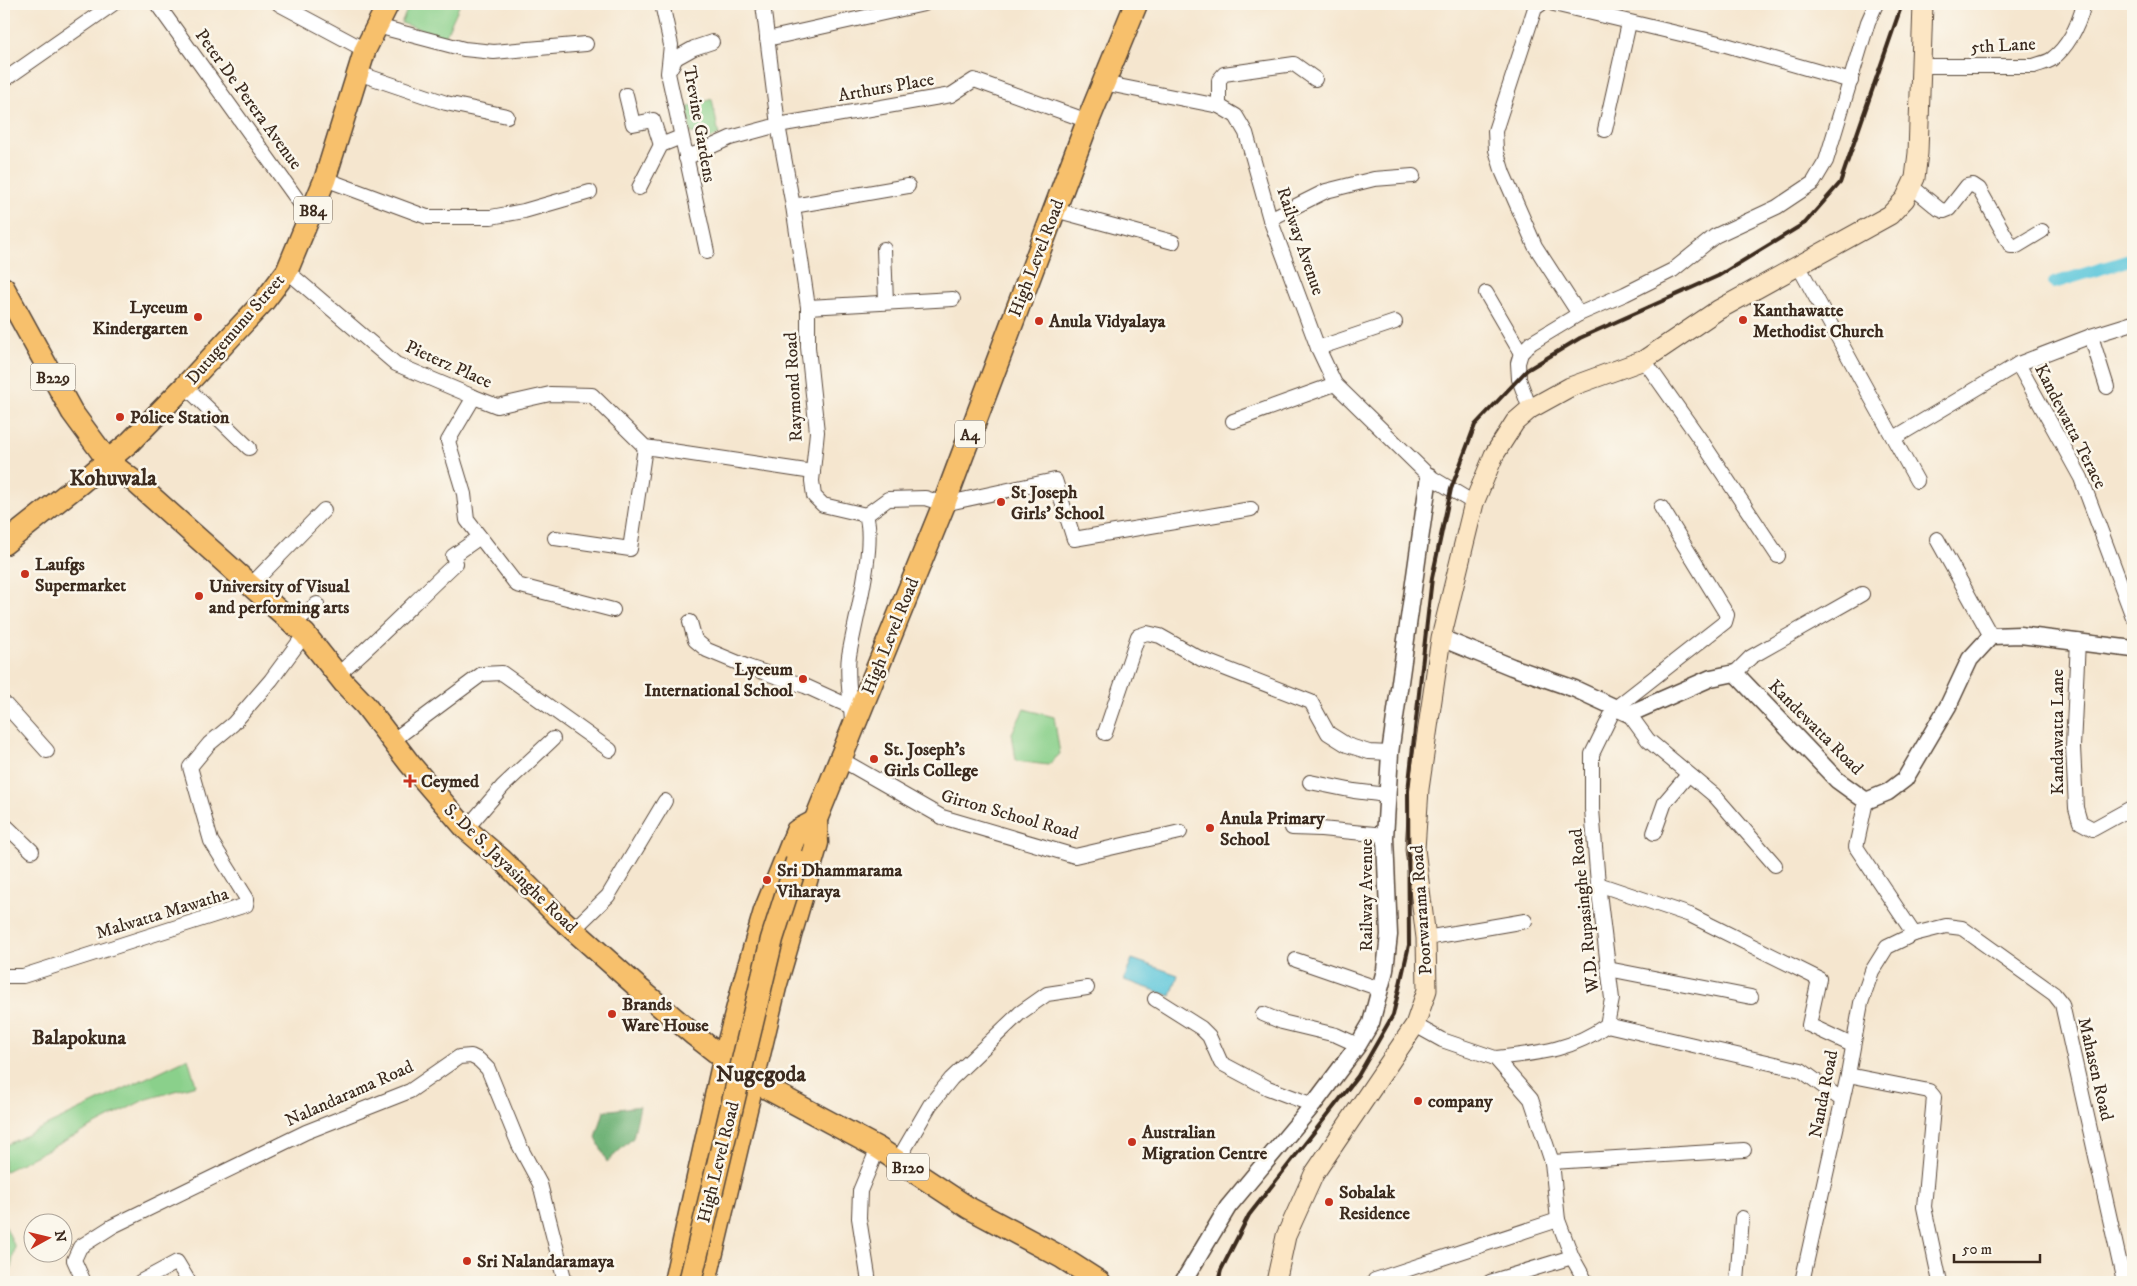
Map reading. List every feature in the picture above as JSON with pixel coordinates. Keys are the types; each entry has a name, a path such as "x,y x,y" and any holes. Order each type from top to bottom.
{"highway":[{"name":"High Level Road","path":"690,1282 772,939 797,861 842,760 944,504 1088,121 1136,4"},
{"path":"675,1282 710,1128 720,1056 765,911 797,831 816,821"},
{"name":"A4","path":"705,1282 742,1133 775,987 816,843 816,821"},
{"path":"745,980 775,987"},
{"path":"710,1128 742,1133"}],"main road":[{"name":"Dutugemunu Street","path":"108,461 185,386 265,300 287,271 326,179 365,50 388,4"},
{"name":"Poorwarama Road","path":"1276,1282 1286,1236 1314,1174 1415,1025 1427,990 1426,938 1416,850 1419,789 1441,638 1474,503 1494,455 1515,422 1530,409 1570,387 1644,360 1718,310 1890,215 1905,199 1915,178 1918,153 1923,4"},
{"name":"B229","path":"4,288 72,412 108,461"},
{"name":"B84","path":"4,544 108,461"},
{"name":"S. De S. Jayasinghe Road","path":"108,461 135,482 300,628 466,829 501,859 640,990 720,1056"},
{"name":"B120","path":"720,1056 753,1081 878,1148 969,1208 1061,1257 1100,1282"}],"street":[{"path":"4,80 113,4"},
{"name":"Peter De Perera Avenue","path":"157,4 310,217"},
{"path":"279,4 365,50"},
{"name":"Trevine Gardens","path":"662,4 672,45 668,72 707,252"},
{"name":"Raymond Road","path":"763,4 778,124 793,206 808,307 808,347 817,432 812,481 814,496 823,505 866,515"},
{"path":"767,39 924,4"},
{"path":"1541,4 1534,8 1496,131 1496,150 1503,172 1535,246 1579,314"},
{"path":"1554,4 1719,43 1851,81"},
{"path":"1530,409 1519,379 1518,363 1521,353 1531,343 1579,314 1673,270 1715,236 1777,207 1813,183 1826,161 1868,22 1876,4"},
{"name":"5th Lane","path":"1920,66 2034,66 2052,60 2064,46 2079,22 2084,4"},
{"path":"1605,130 1629,23"},
{"path":"376,26 464,49 494,52 586,44"},
{"path":"668,72 676,58 694,48 712,42"},
{"path":"1219,106 1219,80 1224,74 1294,64 1315,79"},
{"path":"358,73 446,103 507,116"},
{"name":"Arthurs Place","path":"686,158 730,138 778,124 951,95 974,80 1088,121"},
{"name":"Railway Avenue","path":"1103,83 1219,106 1236,116 1246,133 1270,219 1318,348 1335,384 1430,476 1474,503"},
{"path":"626,95 633,124 653,120 661,145"},
{"path":"640,188 661,145 681,137"},
{"path":"1270,219 1326,191 1374,179 1413,176"},
{"path":"326,179 427,216 491,217 524,211 590,192"},
{"path":"1911,186 1944,211 1949,210 1967,186 1973,185 1978,189 2011,246 2017,246 2042,231"},
{"path":"793,206 908,186"},
{"path":"1055,210 1173,242"},
{"path":"884,249 886,302"},
{"path":"1798,265 1917,481"},
{"name":"Pieterz Place","path":"287,271 396,364 497,406 550,394 592,395 645,446"},
{"path":"1486,293 1521,353"},
{"path":"808,307 953,299"},
{"path":"1318,348 1395,322"},
{"name":"Kandewatta Terace","path":"1894,438 2018,364 2091,336 2133,323"},
{"path":"2091,336 2107,386"},
{"path":"1644,360 1702,442 1778,556"},
{"name":"Kandewatta Terace","path":"2018,364 2081,478 2133,617"},
{"path":"1233,422 1335,384"},
{"path":"185,386 249,448"},
{"path":"474,397 448,441 464,494 467,520 517,585 613,610"},
{"path":"555,538 630,549 645,446 813,472"},
{"name":"Railway Avenue","path":"1183,1282 1228,1207 1312,1105 1358,1045 1371,1022 1385,970 1389,935 1385,835 1390,753 1430,476"},
{"path":"853,730 849,659 869,544 870,525 866,515 888,499 925,498 944,504 1055,480 1074,540 1250,509"},
{"path":"1622,712 1725,622 1727,615 1661,507"},
{"path":"251,585 324,510"},
{"path":"338,674 367,650 416,600 456,563 453,556 480,536"},
{"path":"1937,539 1991,636 2020,635 2133,649"},
{"path":"1622,712 1711,678 1735,673 1751,657 1862,594"},
{"path":"300,628 317,604"},
{"path":"690,622 695,640 707,650 748,667 804,686 852,707"},
{"name":"Malwatta Mawatha","path":"4,976 23,976 246,905 248,899 211,841 190,767 209,744 233,724 271,680 300,628"},
{"path":"1105,733 1138,636 1147,633 1160,636 1201,659 1311,702 1328,733 1347,745 1369,752 1390,753"},
{"name":"Kandewatta Road","path":"1735,673 1837,780 1866,801 1888,792 1905,779 1948,706 1970,659 1991,636"},
{"path":"1441,638 1512,667 1575,689 1622,712 1648,740 1714,795 1775,864"},
{"name":"Kandawatta Lane","path":"2078,641 2073,747 2076,808 2080,822 2093,829 2133,807"},
{"path":"392,741 482,674 502,673 610,750"},
{"path":"4,703 47,751"},
{"name":"W.D. Rupasinghe Road","path":"1607,1025 1612,999 1598,884 1592,809 1592,754 1622,712"},
{"path":"466,829 503,786 552,738"},
{"name":"Girton School Road","path":"842,760 942,817 1075,856 1180,832"},
{"path":"1654,833 1666,802 1688,775"},
{"path":"1310,782 1354,791 1388,795"},
{"path":"574,929 608,896 665,801"},
{"path":"1866,801 1856,847 1914,934"},
{"path":"4,824 32,851"},
{"path":"1292,828 1385,835"},
{"path":"1598,884 1690,914 1819,979 1809,1025 1852,1045"},
{"path":"1426,938 1525,921"},
{"name":"Nanda Road","path":"1802,1282 1848,1075 1861,1003 1872,971 1887,947 1914,934 1946,926"},
{"name":"Mahasen Road","path":"1946,926 1962,928 2054,994 2062,1004 2124,1282"},
{"path":"1296,960 1380,990"},
{"path":"1608,969 1752,997"},
{"path":"898,1160 930,1105 951,1079 1020,1013 1047,994 1087,988"},
{"path":"1155,999 1201,1028 1209,1036 1221,1063 1268,1088 1312,1105"},
{"path":"1263,1014 1282,1022 1336,1035 1358,1045"},
{"path":"1415,1025 1442,1040 1495,1058 1552,1051 1589,1038 1607,1025 1801,1070 1842,1100"},
{"name":"Nalandarama Road","path":"84,1282 74,1260 80,1246 113,1226 306,1132 410,1091 459,1057 471,1056 479,1060 488,1069 519,1145 537,1176 554,1231 565,1282"},
{"path":"1495,1058 1531,1099 1552,1162 1558,1220 1572,1257 1586,1282"},
{"path":"1848,1075 1929,1092 1934,1097 1924,1208 1940,1282"},
{"path":"869,1282 859,1218 860,1191 878,1148"},
{"path":"1552,1162 1744,1150"},
{"path":"1737,1282 1742,1218"},
{"path":"1375,1282 1375,1280 1558,1220"},
{"path":"1490,1282 1572,1257"},
{"path":"140,1282 177,1262 189,1282"}],"green space":[{"path":"410,4 460,4 445,37 401,23"},
{"path":"712,99 719,135 703,142 704,135 690,133 688,107"},
{"path":"1024,709 1054,717 1060,754 1048,765 1016,761 1012,733"},
{"path":"188,1058 196,1085 144,1100 4,1172 4,1146"},
{"path":"640,1106 633,1138 607,1162 596,1138 604,1111"},
{"path":"4,1223 15,1247 9,1278 4,1281"}],"water":[{"path":"1132,959 1178,975 1171,996 1124,980"}],"waterway":[{"path":"2054,283 2133,259"}],"railway":[{"path":"1218,1282 1221,1270 1249,1215 1358,1076 1393,1015 1409,945 1408,791 1432,578 1451,489 1475,425 1527,370 1580,338 1718,276 1805,223 1840,183 1902,4"}],"place":[{"name":"Lyceum Kindergarten","path":"198,317"},
{"name":"Kanthawatte Methodist Church","path":"1743,320"},
{"name":"Anula Vidyalaya","path":"1039,321"},
{"name":"Police Station","path":"120,417"},
{"name":"St Joseph Girls' School","path":"1001,502"},
{"name":"Laufgs Supermarket","path":"25,574"},
{"name":"University of Visual and performing arts","path":"199,596"},
{"name":"Lyceum International School","path":"803,679"},
{"name":"St. Joseph's Girls College","path":"874,759"},
{"name":"Ceymed","path":"410,781"},
{"name":"Anula Primary School","path":"1210,828"},
{"name":"Sri Dhammarama Viharaya","path":"767,880"},
{"name":"Brands Ware House","path":"612,1014"},
{"name":"company","path":"1418,1101"},
{"name":"Australian Migration Centre","path":"1132,1142"},
{"name":"Sobalak Residence","path":"1329,1202"},
{"name":"Sri Nalandaramaya","path":"467,1261"}],"district":[{"name":"Kohuwala","path":"113,477"},
{"name":"Balapokuna","path":"79,1037"},
{"name":"Nugegoda","path":"761,1073"}]}
